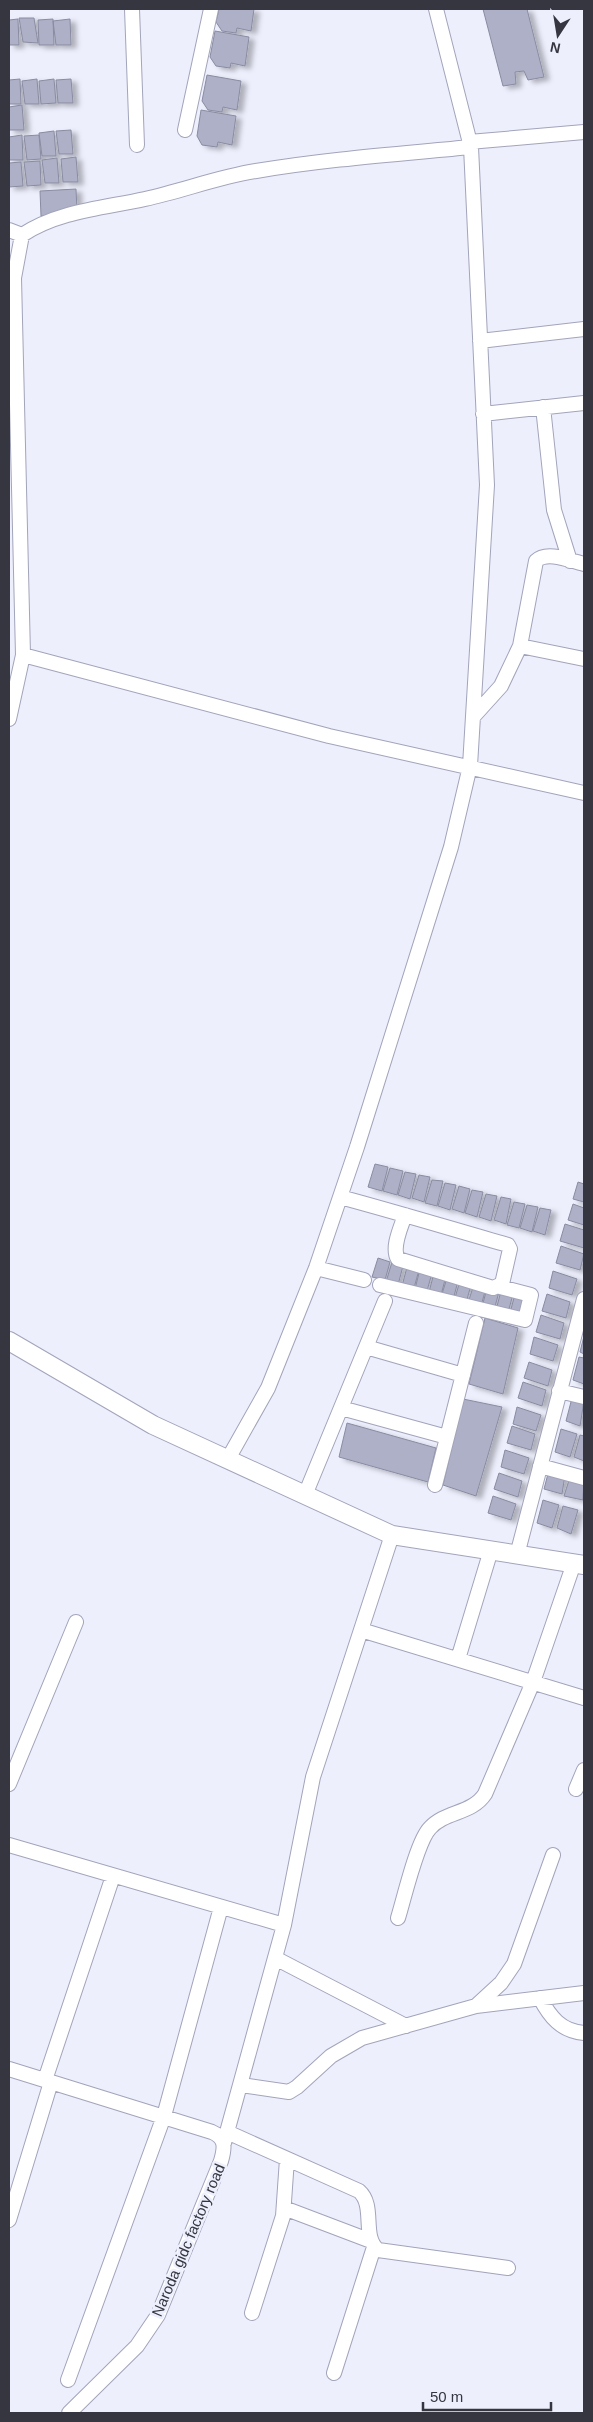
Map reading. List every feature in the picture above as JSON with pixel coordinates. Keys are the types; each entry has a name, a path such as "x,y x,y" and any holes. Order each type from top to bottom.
{"street":[{"path":"132,9 137,145"},
{"path":"185,130 211,9"},
{"path":"228,1460 268,1388 316,1268 451,847 470,766 487,486 470,145 436,9"},
{"path":"9,719 12,688 23,656 14,278 22,235 38,224 61,217 148,198 254,171 584,132"},
{"path":"9,230 22,235"},
{"path":"480,341 584,329"},
{"path":"483,414 584,402"},
{"path":"543,407 554,510 570,561"},
{"path":"473,716 501,686 520,646 536,561 542,557 549,556 584,564"},
{"path":"520,646 584,659"},
{"path":"23,656 329,736 584,793"},
{"path":"340,1197 508,1245 509,1256 500,1287"},
{"path":"380,1285 524,1320 531,1295 500,1287 494,1288 398,1259 395,1254 405,1215"},
{"path":"316,1268 364,1280"},
{"path":"517,1555 560,1391 581,1322 584,1299"},
{"path":"306,1495 386,1301"},
{"path":"435,1485 476,1323"},
{"path":"9,1340 153,1425 392,1535 579,1564 533,1682 480,1801 434,1824 426,1834 398,1918"},
{"path":"366,1347 463,1375"},
{"path":"560,1391 584,1397"},
{"path":"341,1408 447,1438"},
{"path":"540,1466 584,1478"},
{"path":"334,2373 372,2244 364,2195 352,2187 287,2159 225,2138 284,1925 313,1778 392,1535"},
{"path":"458,1659 491,1550"},
{"path":"9,1783 76,1622"},
{"path":"361,1630 584,1698"},
{"path":"576,1789 584,1770"},
{"path":"9,1845 284,1925"},
{"path":"476,2006 501,1983 514,1964 553,1855"},
{"path":"9,2220 48,2081 113,1876"},
{"path":"68,2380 164,2116 221,1907"},
{"path":"275,1958 406,2026"},
{"path":"241,2085 288,2092 297,2087 331,2056 362,2038 476,2006 584,1993"},
{"path":"540,1998 556,2022 572,2031 584,2034"},
{"name":"Naroda gidc factory road","path":"9,2069 164,2116 225,2138 221,2160 158,2316 137,2346 69,2413"},
{"path":"252,2313 284,2208 287,2159"},
{"path":"284,2208 372,2244 385,2252 508,2268"}],"building":[{"path":"219,9 254,9 251,31 237,28 236,33 222,31 216,22"},
{"path":"483,9 527,9 544,77 528,80 524,71 515,72 516,84 503,86"},
{"path":"19,18 34,18 38,43 23,42"},
{"path":"18,19 19,45 9,45 9,20"},
{"path":"53,19 54,45 39,45 38,20"},
{"path":"70,19 71,45 56,45 53,21"},
{"path":"215,31 249,37 245,66 231,63 230,68 216,66 210,57"},
{"path":"207,75 241,81 237,110 223,107 222,112 208,110 202,101"},
{"path":"20,79 21,104 9,104 9,80"},
{"path":"37,79 39,104 25,104 22,81"},
{"path":"54,79 56,103 41,104 39,81"},
{"path":"71,79 73,103 58,103 56,80"},
{"path":"22,105 24,130 9,130 9,107"},
{"path":"201,110 236,116 232,145 218,142 217,147 202,145 197,136"},
{"path":"71,130 73,154 59,154 56,131"},
{"path":"54,131 56,156 42,156 39,133"},
{"path":"22,135 23,160 9,160 9,137"},
{"path":"39,135 41,159 27,160 24,136"},
{"path":"76,157 78,182 63,182 61,159"},
{"path":"57,158 59,183 45,183 42,160"},
{"path":"40,161 41,185 27,186 24,162"},
{"path":"21,162 23,186 9,187 9,163"},
{"path":"76,189 77,211 41,216 40,191"},
{"path":"375,1164 388,1167 382,1191 368,1187"},
{"path":"390,1168 403,1171 397,1195 383,1191"},
{"path":"405,1172 416,1174 410,1199 398,1195"},
{"path":"419,1175 430,1177 424,1202 412,1198"},
{"path":"432,1180 443,1181 437,1206 425,1203"},
{"path":"578,1182 584,1184 584,1202 573,1199"},
{"path":"445,1183 456,1185 450,1210 438,1206"},
{"path":"459,1186 470,1189 464,1213 452,1209"},
{"path":"472,1190 483,1192 477,1217 465,1213"},
{"path":"486,1194 497,1196 491,1221 479,1217"},
{"path":"501,1197 511,1199 506,1224 494,1220"},
{"path":"514,1202 525,1204 519,1228 507,1225"},
{"path":"573,1204 584,1208 584,1225 568,1220"},
{"path":"527,1205 538,1207 532,1232 520,1228"},
{"path":"540,1208 551,1210 545,1235 533,1231"},
{"path":"565,1224 584,1230 584,1248 560,1241"},
{"path":"561,1246 584,1254 580,1270 556,1263"},
{"path":"378,1258 390,1262 385,1280 372,1277"},
{"path":"392,1262 403,1266 398,1285 386,1282"},
{"path":"407,1267 419,1270 414,1288 402,1286"},
{"path":"420,1269 432,1273 427,1291 415,1289"},
{"path":"553,1271 577,1279 572,1295 549,1288"},
{"path":"434,1273 446,1276 441,1295 429,1292"},
{"path":"447,1278 458,1281 453,1300 441,1297"},
{"path":"460,1281 471,1285 466,1303 454,1301"},
{"path":"474,1284 486,1288 481,1306 468,1303"},
{"path":"487,1288 499,1292 494,1310 482,1307"},
{"path":"501,1291 513,1294 508,1313 496,1310"},
{"path":"515,1294 527,1298 522,1316 510,1313"},
{"path":"547,1294 570,1302 566,1318 542,1311"},
{"path":"541,1315 564,1323 560,1339 536,1332"},
{"path":"485,1318 518,1328 503,1394 469,1384"},
{"path":"584,1336 584,1354 580,1352"},
{"path":"534,1337 558,1345 553,1361 530,1354"},
{"path":"579,1357 584,1358 584,1384 573,1380"},
{"path":"529,1362 552,1370 548,1386 524,1378"},
{"path":"523,1382 546,1390 542,1406 518,1398"},
{"path":"572,1398 584,1401 580,1426 566,1421"},
{"path":"463,1399 502,1407 476,1496 443,1485"},
{"path":"517,1407 541,1415 536,1431 513,1424"},
{"path":"347,1423 436,1448 428,1482 339,1457"},
{"path":"512,1426 535,1434 531,1450 507,1443"},
{"path":"561,1429 577,1434 570,1457 555,1452"},
{"path":"580,1435 584,1436 584,1461 574,1457"},
{"path":"505,1450 529,1458 524,1474 501,1467"},
{"path":"549,1470 565,1475 562,1494 544,1489"},
{"path":"499,1473 522,1481 518,1497 494,1489"},
{"path":"570,1477 584,1480 583,1500 564,1496"},
{"path":"493,1496 516,1504 511,1520 488,1513"},
{"path":"543,1500 559,1505 552,1528 537,1523"},
{"path":"563,1506 578,1510 571,1534 557,1528"}]}
